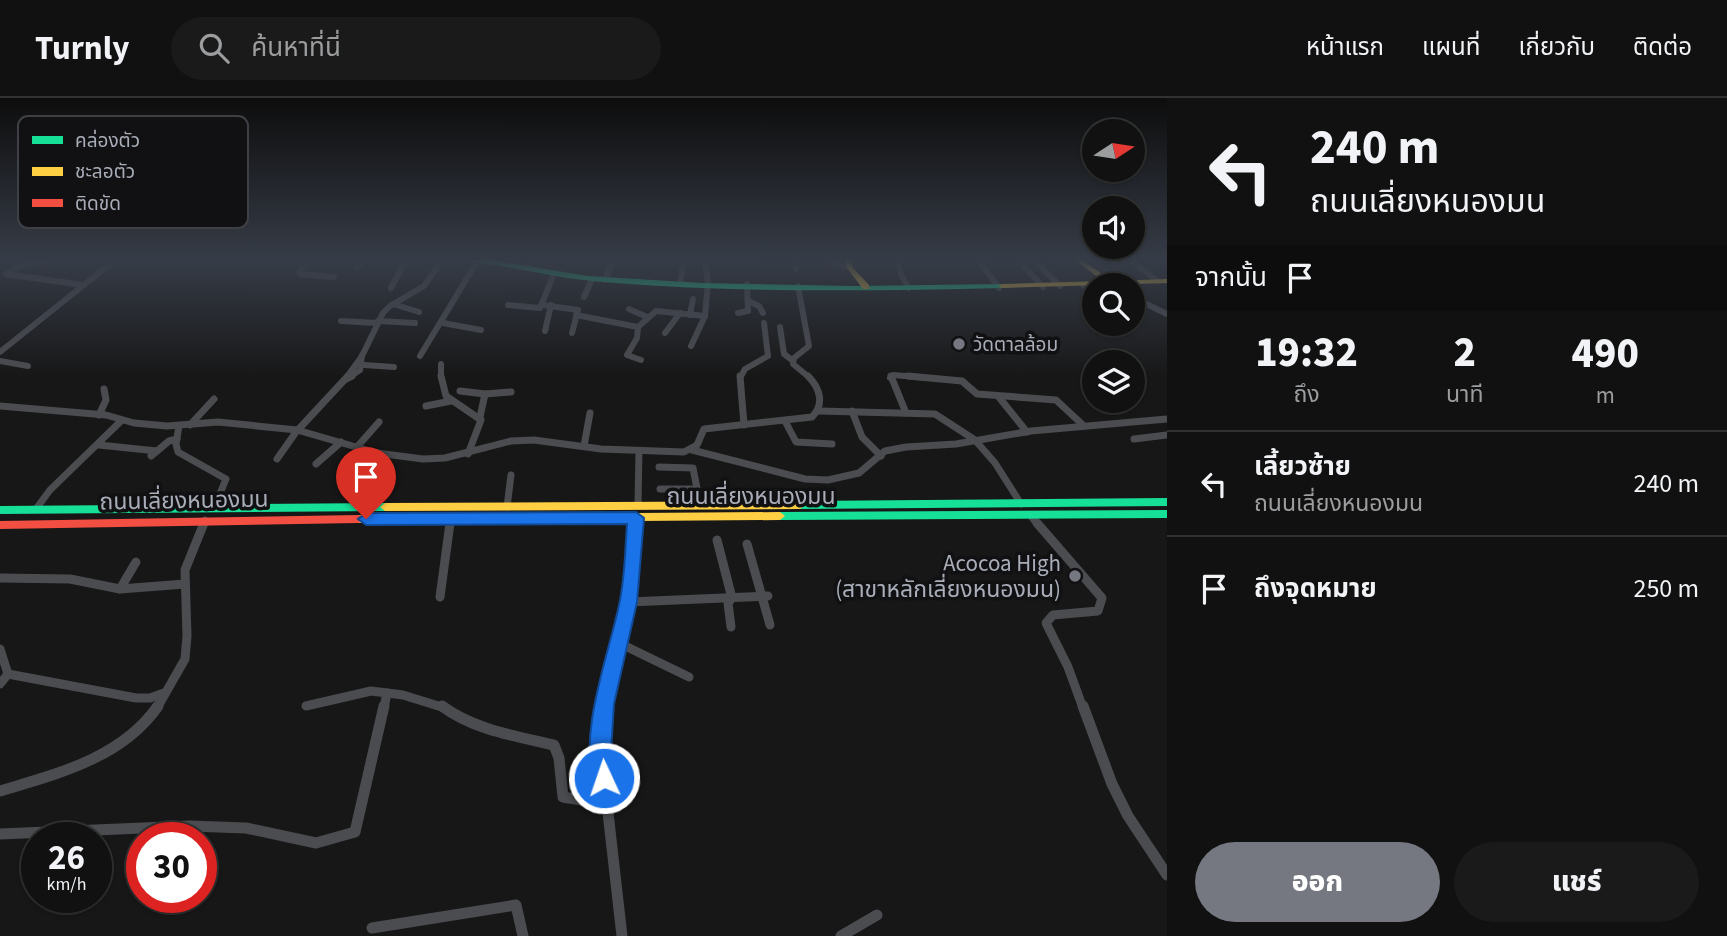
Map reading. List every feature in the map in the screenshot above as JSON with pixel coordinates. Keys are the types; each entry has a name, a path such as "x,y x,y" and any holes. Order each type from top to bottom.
{"main road":[{"name":"ถนนเลี่ยงหนองมน","path":"1,510 1167,502"},
{"path":"790,504 795,517"},
{"name":"ถนนเลี่ยงหนองมน","path":"0,525 205,520 1167,514"}],"street":[{"path":"0,352 67,299"},
{"path":"277,459 297,430 344,381 362,355 377,322 393,304 402,299"},
{"path":"420,355 461,299"},
{"path":"543,305 545,299"},
{"path":"690,315 692,299"},
{"path":"691,346 705,316 707,299"},
{"path":"792,360 809,346 800,299"},
{"path":"738,313 748,311 748,301 760,306 763,313"},
{"path":"1145,303 1167,314"},
{"path":"393,304 419,312"},
{"path":"508,305 540,308 543,305 578,310 572,333"},
{"path":"545,331 551,306"},
{"path":"629,309 647,317"},
{"path":"641,360 627,355 636,338 638,327 647,317 656,311 705,316"},
{"path":"665,333 680,313"},
{"path":"576,315 638,327"},
{"path":"341,321 415,323"},
{"path":"443,323 481,330"},
{"path":"744,425 740,377 745,369 768,356 764,323"},
{"path":"692,450 704,429 814,417 819,411 820,396 815,383 784,354 780,327"},
{"path":"344,381 358,374 364,365 362,355"},
{"path":"0,361 27,366"},
{"path":"441,364 441,388 452,401 480,417"},
{"path":"364,365 394,367"},
{"path":"906,413 890,377 893,375 962,382 977,394 1056,400 1084,426"},
{"path":"99,415 106,400 104,389"},
{"path":"460,391 485,394 511,392"},
{"path":"468,454 478,432 485,394"},
{"path":"998,396 1027,432"},
{"path":"190,425 214,399"},
{"path":"426,406 452,401"},
{"path":"0,406 179,426 241,423 297,430 377,453 424,459 468,454 511,441 534,440 639,451 692,450 805,479 846,477 859,473 885,451 906,447 1167,419"},
{"path":"819,411 935,414 956,424 978,440 1021,504"},
{"path":"852,411 862,437 881,456"},
{"path":"584,446 590,413"},
{"path":"36,509 50,490 121,421"},
{"path":"786,421 796,442 832,444"},
{"path":"358,447 379,422"},
{"path":"179,426 178,452 219,472 226,479 214,508"},
{"path":"1134,439 1167,435"},
{"path":"99,445 154,453 169,441 177,439"},
{"path":"316,464 341,442"},
{"path":"638,504 639,451"},
{"path":"659,467 693,468 700,504"},
{"path":"507,507 511,475"},
{"path":"660,489 697,489"},
{"path":"1030,515 1102,598 1098,611 1053,615 1046,623 1068,667 1112,784 1128,816 1167,875"},
{"path":"622,936 601,751 604,704 629,602 636,518"},
{"path":"440,597 451,519"},
{"path":"8,674 136,698 150,698 164,693 175,684 187,649 185,584 189,554 205,520"},
{"path":"717,540 732,598"},
{"path":"747,544 765,597 770,625"},
{"path":"120,589 136,562"},
{"path":"0,578 70,579 120,589 185,584"},
{"path":"629,602 765,597"},
{"path":"731,627 728,603 732,598"},
{"path":"620,643 689,677"},
{"path":"0,649 8,674"},
{"path":"0,684 8,674"},
{"path":"306,706 335,699 348,699 371,691 416,697 442,706 472,723 554,745 559,758 563,797 606,804"},
{"path":"0,791 72,769 109,752 138,730 156,710 164,693"},
{"path":"0,834 190,826 235,827 316,843 355,832 387,693"},
{"path":"372,928 516,905 523,936"},
{"path":"841,936 877,915"}],"traffic: fast":[{"path":"800,505 1167,502"},
{"path":"0,510 385,507"},
{"path":"780,516 1167,514"}],"traffic: slow":[{"path":"385,507 800,505"},
{"path":"358,519 780,516"}],"traffic: jam":[{"path":"0,525 358,519"}],"place":[{"name":"วัดตาลล้อม","path":"959,344"},
{"name":"Acocoa High (สาขาหลักเลี่ยงหนองมน)","path":"1075,576"}],"route":[{"path":"366,519 636,518 629,602 604,704 601,751 604,778"}]}
